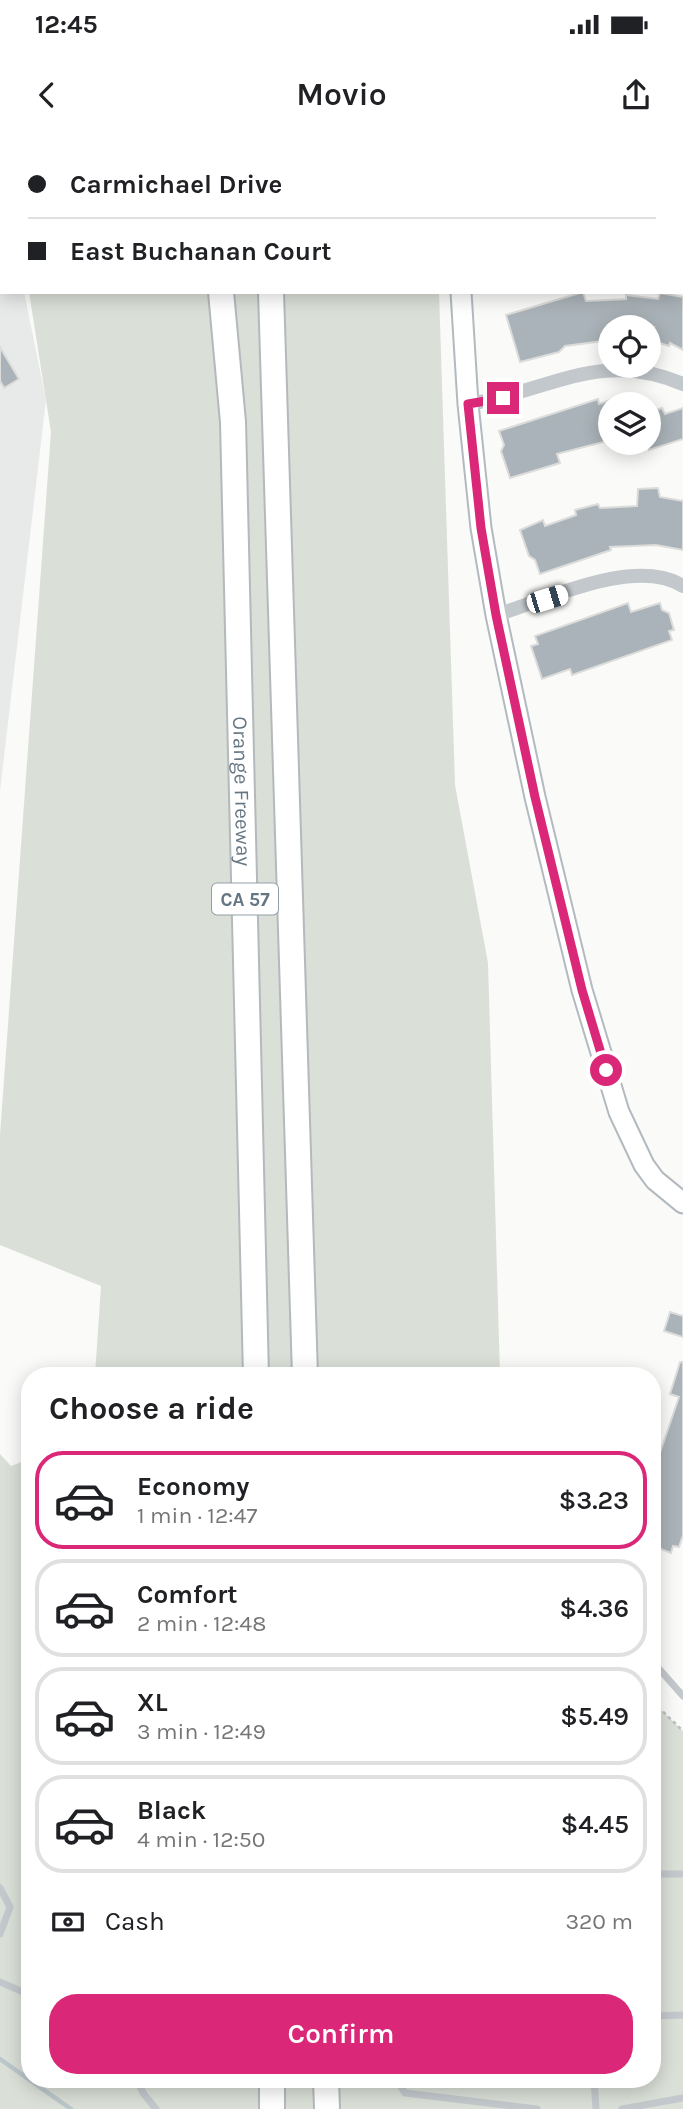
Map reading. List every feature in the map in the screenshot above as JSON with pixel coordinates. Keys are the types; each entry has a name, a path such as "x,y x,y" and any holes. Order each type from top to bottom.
{"highway":[{"path":"209,294 233,422"},
{"name":"Orange Freeway","path":"220,294 233,422 256,1367"},
{"name":"CA 57","path":"273,298 306,1367"},
{"path":"272,2088 272,2107"},
{"path":"326,2088 327,2107"}],"street":[{"path":"461,294 468,404 481,528 496,615 535,797 603,1061 633,1146 655,1180 683,1203"},
{"path":"468,404 503,398 577,374 617,368 658,373 683,384"},
{"path":"496,615 621,576 648,575 674,580 683,586"}],"lane":[{"path":"661,1671 683,1696"},
{"path":"661,1874 683,1874"},
{"path":"0,1888 10,1907 0,1934"},
{"path":"0,1982 21,1991"},
{"path":"661,2016 683,2015"},
{"path":"141,2088 156,2109"},
{"path":"402,2088 405,2093 537,2109"},
{"path":"595,2088 596,2109"},
{"path":"622,2109 683,2098"}],"path":[{"path":"661,1710 683,1731"}],"shaded area":[{"path":"0,294 24,294 46,400 0,791"},
{"path":"29,294 439,294 455,785 488,963 500,1367 96,1367 101,1286 0,1245 0,1135 51,432"},
{"path":"0,1454 11,1466 21,1462 21,2088 661,2088 661,1710 683,1731 683,2109 0,2109"}],"building":[{"path":"576,294 584,294 586,301 626,299 626,295 658,299 660,294 683,297 683,350 670,343 669,346 661,343 661,315 598,315 598,342 565,346 559,352 520,362 506,315"},
{"path":"0,347 19,379 4,388 0,381"},
{"path":"598,399 598,443 557,454 560,463 510,478 501,451 504,445 499,431"},
{"path":"661,408 665,414 683,408 683,439 661,446"},
{"path":"658,488 660,497 683,501 683,550 656,545 610,547 611,550 540,574 535,560 529,556 520,530 543,520 545,526 576,515 575,510 598,504 600,508 637,506 638,489"},
{"path":"628,603 631,612 660,603 662,610 669,613 674,630 669,631 672,640 572,675 570,669 542,679 531,646 538,644 535,636"},
{"path":"670,1312 683,1316 683,1337 664,1331"},
{"path":"680,1362 683,1362 683,1535 679,1547 673,1546 671,1553 661,1549 661,1450 679,1397 670,1394"}],"waterway":[{"path":"0,2059 21,2074"},
{"path":"41,2088 71,2109"}],"route":[{"path":"503,398 468,404 481,528 496,615 513,684 535,797 582,990 606,1070"}]}
